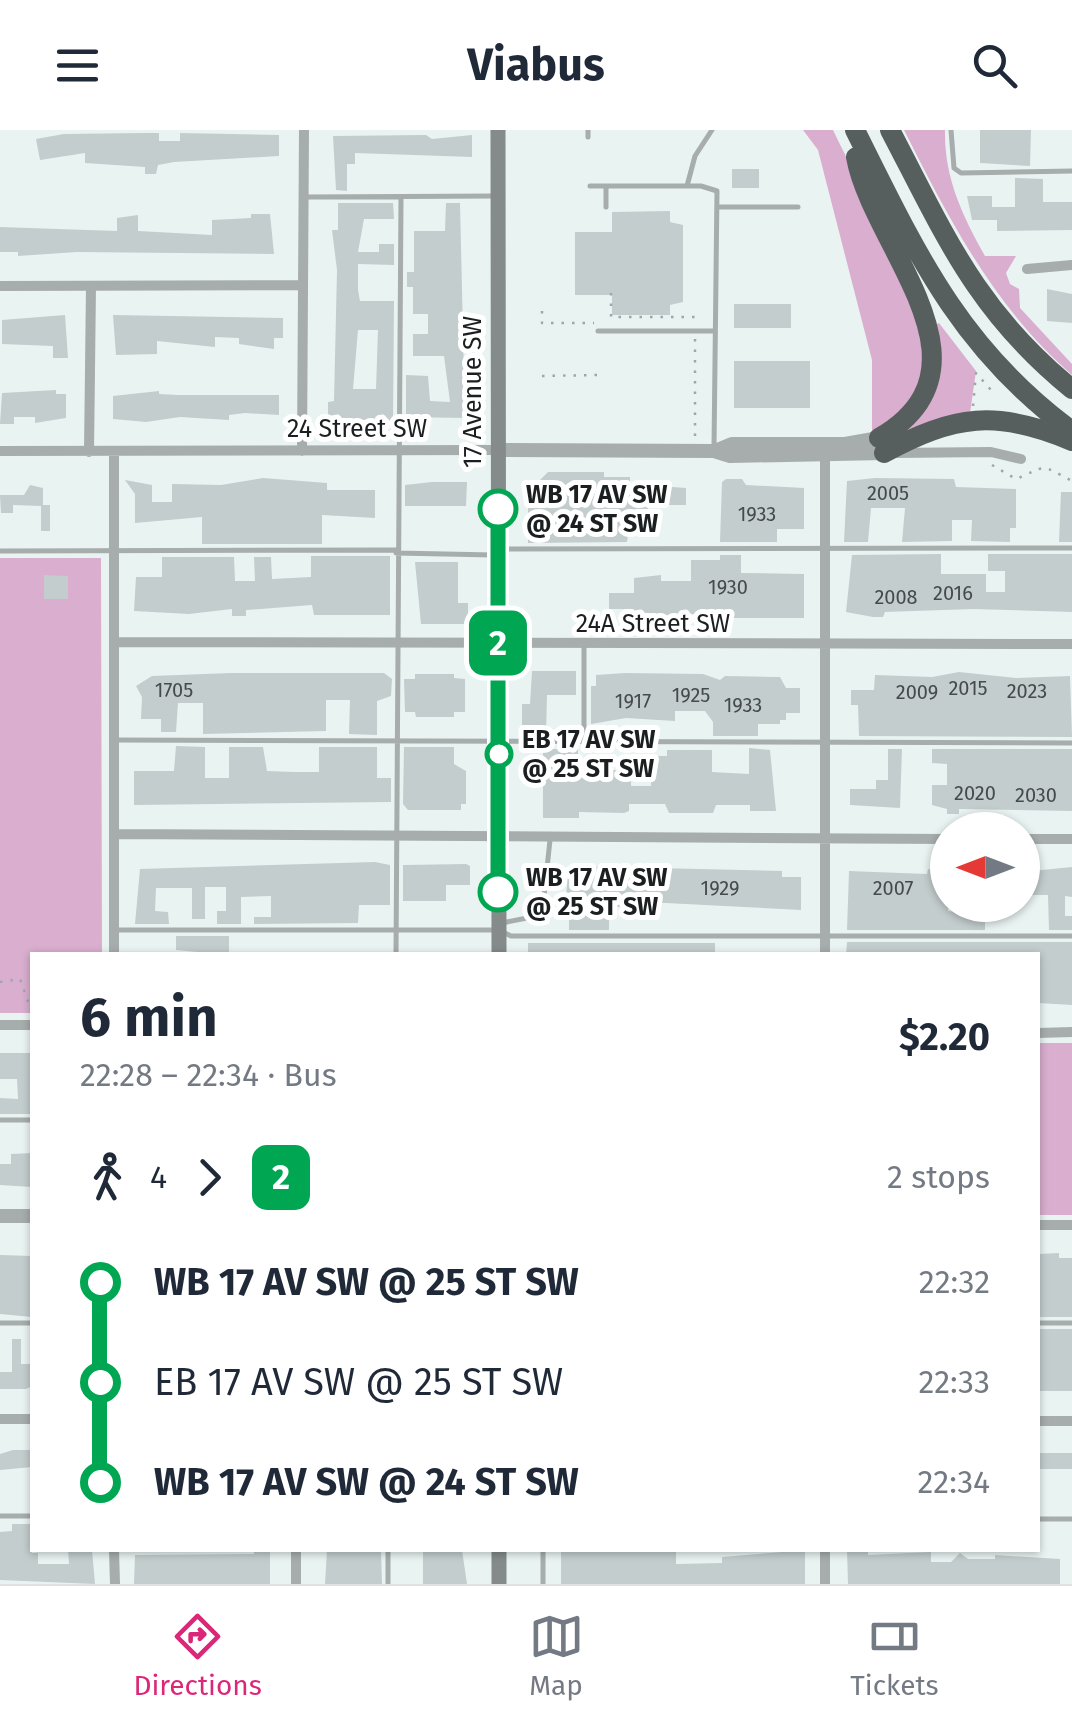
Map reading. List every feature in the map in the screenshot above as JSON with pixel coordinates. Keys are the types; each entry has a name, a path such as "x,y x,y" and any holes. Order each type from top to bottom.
{"highway":[{"path":"854,130 952,313 1008,380 1072,431"},
{"path":"854,130 857,164 915,292 930,343 930,377 919,403 881,446"},
{"path":"890,130 942,236 973,284 1029,352 1072,389"},
{"path":"881,446 973,418 1003,419 1072,441"}],"main road":[{"name":"17 Avenue SW","path":"498,130 499,952"},
{"path":"499,1552 499,1584"}],"street":[{"path":"302,451 304,130"},
{"path":"1027,269 1072,264"},
{"path":"0,286 302,285"},
{"path":"90,452 91,286"},
{"name":"24 Street SW","path":"714,452 732,444 845,444 992,452 1021,459"},
{"name":"24 Street SW","path":"0,451 498,450 825,457 881,446"},
{"path":"114,452 114,952"},
{"path":"825,457 825,952"},
{"name":"24A Street SW","path":"114,642 1072,644"},
{"path":"114,834 397,834 550,840 930,839"},
{"path":"1040,839 1072,839"},
{"path":"0,1025 30,1025"},
{"path":"1040,1032 1072,1032"},
{"path":"0,1216 30,1216"},
{"path":"1040,1225 1072,1225"},
{"path":"0,1419 30,1419"},
{"path":"1040,1420 1072,1420"},
{"path":"114,1552 115,1584"},
{"path":"296,1552 296,1584"},
{"path":"824,1552 826,1584"}],"lane":[{"path":"687,186 696,156 712,130"},
{"path":"951,130 950,153 954,168 961,173 1072,171"},
{"path":"590,186 687,186 717,191 714,452"},
{"path":"606,186 606,207"},
{"path":"303,197 498,196"},
{"path":"396,952 396,552 402,198"},
{"path":"717,207 798,207"},
{"path":"598,330 713,331"},
{"path":"0,551 499,552 594,546 1072,548"},
{"path":"584,644 584,744"},
{"path":"114,740 1072,743"},
{"path":"114,930 499,927 542,915 550,840"},
{"path":"499,927 511,936 1072,936"},
{"path":"0,1120 30,1120"},
{"path":"0,1323 30,1322"},
{"path":"1040,1323 1072,1323"},
{"path":"0,1516 30,1516"},
{"path":"1040,1519 1072,1519"},
{"path":"388,1552 388,1584"},
{"path":"543,1552 543,1584"}],"path":[{"path":"611,293 611,317 695,317 695,323"},
{"path":"542,312 542,323 704,323"},
{"path":"695,338 695,438"},
{"path":"972,412 976,373 991,390"},
{"path":"550,376 598,376"},
{"path":"983,463 1010,478 1045,466 1072,481"},
{"path":"0,982 20,979 30,1008"}],"shaded area":[{"path":"803,130 833,130 897,264 920,341 922,373 913,397 872,433 872,360 818,150"},
{"path":"904,130 945,130 951,180 977,241 985,256 1016,256 1006,273 1010,284 1019,289 1020,308 1072,364 1072,375 1044,349 997,292 957,230"},
{"path":"939,323 976,371 970,413 910,433 907,428 920,413 933,326"},
{"path":"0,558 101,558 102,952 30,952 30,1013 0,1013"},
{"path":"1040,1043 1072,1043 1072,1215 1040,1215"}],"building":[{"path":"980,130 1031,130 1030,166 980,163"},
{"path":"159,133 159,141 180,141 180,133 279,135 279,156 174,162 158,165 156,174 145,174 145,167 85,163 85,153 40,160 36,139 64,134"},
{"path":"426,135 432,139 472,135 472,157 355,153 355,164 347,164 347,191 336,190 333,136"},
{"path":"732,169 759,169 759,188 732,188"},
{"path":"1015,178 1043,179 1043,202 1072,202 1072,230 997,231 997,220 972,220 967,196 992,196 992,207 1015,207"},
{"path":"338,203 393,203 394,219 364,219 358,252 379,252 379,244 394,244 394,265 358,264 358,290 360,301 394,301 393,422 328,418 328,402 334,401 337,270 332,230 338,230","holes":["358,330 378,330 376,389 353,389"]},
{"path":"446,203 460,203 465,418 406,417 406,375 428,376 430,401 450,402 444,356 413,356 413,334 428,334 428,314 413,314 413,287 407,287 407,272 414,272 414,231 445,231"},
{"path":"670,211 670,222 683,225 683,302 670,305 670,315 612,315 612,295 575,295 575,232 612,232 612,212"},
{"path":"251,214 270,214 274,254 77,252 18,256 18,252 0,252 0,227 117,231 117,218 138,215 138,231 212,235 212,220 251,218"},
{"path":"1047,289 1072,294 1072,323 1047,321"},
{"path":"734,304 791,304 791,328 734,328"},
{"path":"65,315 68,358 53,358 53,346 2,344 2,320"},
{"path":"113,315 283,318 283,338 274,338 274,349 239,344 239,338 215,337 215,347 157,341 157,354 116,355"},
{"path":"734,361 810,361 810,408 734,408"},
{"path":"56,390 56,394 66,394 66,418 35,423 35,417 14,417 14,424 0,424 2,393"},
{"path":"159,391 178,395 279,395 279,415 245,413 229,415 229,420 180,417 146,422 113,419 113,396"},
{"path":"548,472 604,472 604,477 630,477 630,484 686,488 686,505 648,505 648,511 632,511 627,542 528,543 528,492"},
{"path":"263,478 327,483 327,490 375,490 375,518 322,515 322,544 202,544 202,517 135,523 135,494 125,480 152,485 152,502 172,502 172,484 221,485"},
{"path":"742,479 746,485 804,488 804,529 777,529 777,542 720,542 722,482"},
{"path":"954,479 956,487 1016,489 1016,528 1010,528 1010,542 971,541 972,520 952,520 952,541 902,542 905,508 871,508 868,542 844,542 847,481"},
{"path":"467,482 466,506 405,506 405,485"},
{"path":"30,485 43,488 43,505 50,505 50,531 41,531 41,506 13,505 13,513 1,513 0,495 24,495"},
{"path":"1061,492 1072,492 1072,542 1059,542"},
{"path":"941,554 941,574 986,574 986,592 1005,592 1005,571 988,571 988,554 1072,554 1072,612 973,609 885,612 883,617 873,617 846,612 852,555"},
{"path":"720,555 741,555 741,573 804,574 804,618 721,618 721,613 634,617 634,609 609,609 609,593 634,593 634,578 661,575 661,581 691,581 691,560 720,560"},
{"path":"311,556 390,556 390,615 314,615 312,605 246,610 246,616 232,616 232,609 189,614 134,611 136,577 162,577 162,557 234,557 235,581 255,581 254,557 271,557 272,579 311,577"},
{"path":"415,562 458,562 458,603 468,603 468,624 421,624"},
{"path":"44,575 68,576 68,599 44,599"},
{"path":"532,671 576,671 576,695 547,695 546,735 522,735 522,704 530,704"},
{"path":"959,672 1016,678 1070,676 1072,737 859,736 858,705 851,705 851,690 874,690 875,675 932,677"},
{"path":"384,673 392,679 391,696 377,701 377,735 349,734 350,700 326,700 326,731 203,734 203,703 178,703 176,732 161,732 161,719 141,719 142,697 136,686 152,676"},
{"path":"415,674 454,674 454,678 465,679 465,712 454,712 454,717 416,717 415,712 405,712 404,679 415,679"},
{"path":"703,674 720,680 725,676 780,677 786,688 800,688 800,713 786,713 786,720 780,720 780,724 758,724 758,736 713,736 713,722 705,711 675,711 675,721 626,718 591,724 591,686 596,686 596,675"},
{"path":"176,746 205,747 205,778 229,778 229,747 263,747 267,771 319,772 319,747 377,747 377,778 391,778 391,802 134,805 134,771 174,771"},
{"path":"404,747 454,747 454,764 466,771 466,804 461,804 461,810 408,810 403,804"},
{"path":"749,748 770,750 776,811 750,811 750,805 716,805 713,813 669,813 665,804 629,804 629,811 624,813 579,812 579,818 543,818 543,749 578,749 578,776 606,776 606,770 626,770 631,771 631,786 651,786 652,756 667,756 667,750 712,750 712,772 749,774"},
{"path":"888,749 902,749 900,808 850,805 850,789 876,789 876,780 888,780"},
{"path":"932,749 1072,749 1072,811 947,812 932,805 932,785 947,785 947,764 932,763"},
{"path":"375,862 390,865 390,905 359,905 358,923 254,924 254,917 271,917 271,896 241,897 241,924 217,924 217,911 226,911 226,887 205,887 205,919 192,919 192,888 156,888 155,911 168,912 169,924 135,924 140,869"},
{"path":"403,865 470,866 470,885 446,885 446,901 403,901"},
{"path":"569,866 782,871 782,877 801,877 801,910 646,902 646,907 609,907 609,930 569,930 569,914 564,914"},
{"path":"1072,867 1072,897 1065,896 1065,916 1072,916 1072,930 1049,930 1048,895 1040,895 1040,870"},
{"path":"930,869 930,922 985,922 985,930 847,930 849,871 927,874"},
{"path":"176,936 229,936 229,952 176,950"},
{"path":"847,942 1072,942 1072,1005 1040,1003 1040,952 846,952"},
{"path":"528,943 715,943 715,952 528,952"},
{"path":"0,1053 30,1053 30,1114 0,1114 0,1098 18,1099 17,1079 0,1079"},
{"path":"30,1153 30,1187 0,1185 0,1164 11,1164 11,1154"},
{"path":"1059,1253 1059,1258 1072,1258 1072,1317 1040,1317 1040,1254"},
{"path":"0,1255 30,1256 30,1317 0,1314"},
{"path":"1040,1329 1072,1329 1072,1391 1040,1391"},
{"path":"12,1339 21,1339 21,1364 30,1364 30,1387 0,1389 0,1372 12,1372"},
{"path":"30,1450 30,1467 0,1470 0,1454"},
{"path":"1040,1453 1072,1453 1072,1469 1040,1469"},
{"path":"12,1524 30,1524 30,1552 38,1553 38,1564 69,1564 68,1552 92,1552 95,1584 0,1580 0,1532 12,1531"},
{"path":"270,1552 270,1584 134,1584 135,1555"},
{"path":"327,1552 381,1552 382,1584 325,1584"},
{"path":"423,1552 462,1552 467,1584 423,1584"},
{"path":"561,1552 676,1552 676,1564 722,1563 722,1557 805,1552 805,1584 561,1584"},
{"path":"847,1552 931,1552 931,1562 951,1562 960,1553 968,1559 995,1559 995,1555 1060,1559 1060,1584 848,1584"}],"bus line":[{"name":"2","path":"498,509 498,892"}],"place":[{"name":"WB 17 AV SW @ 24 ST SW","path":"498,509"},
{"name":"EB 17 AV SW @ 25 ST SW","path":"499,754"},
{"name":"WB 17 AV SW @ 25 ST SW","path":"498,892"}]}
